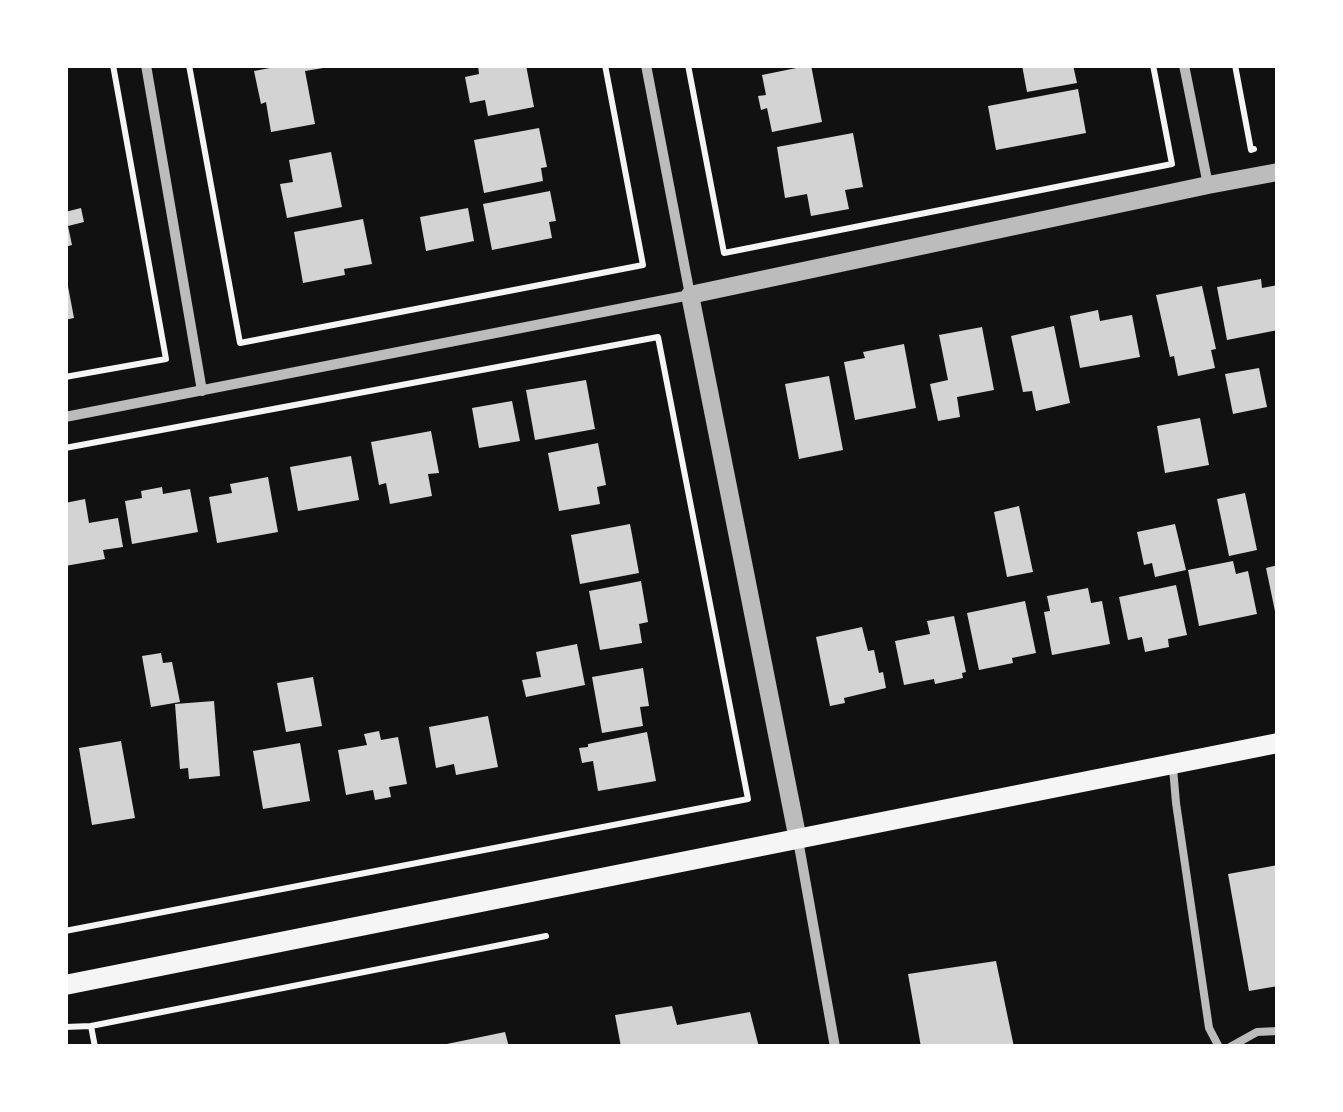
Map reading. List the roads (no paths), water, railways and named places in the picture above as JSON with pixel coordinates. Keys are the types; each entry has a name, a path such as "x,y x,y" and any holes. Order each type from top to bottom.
{"main road":[{"path":"65,985 1278,743"}],"street":[{"path":"146,65 202,391"},
{"path":"646,65 835,1047"},
{"path":"1184,65 1208,185"},
{"path":"65,417 690,295 1278,172"}],"lane":[{"path":"1173,764 1210,1028 1219,1047"},
{"path":"1230,1047 1257,1032 1278,1031"}]}
